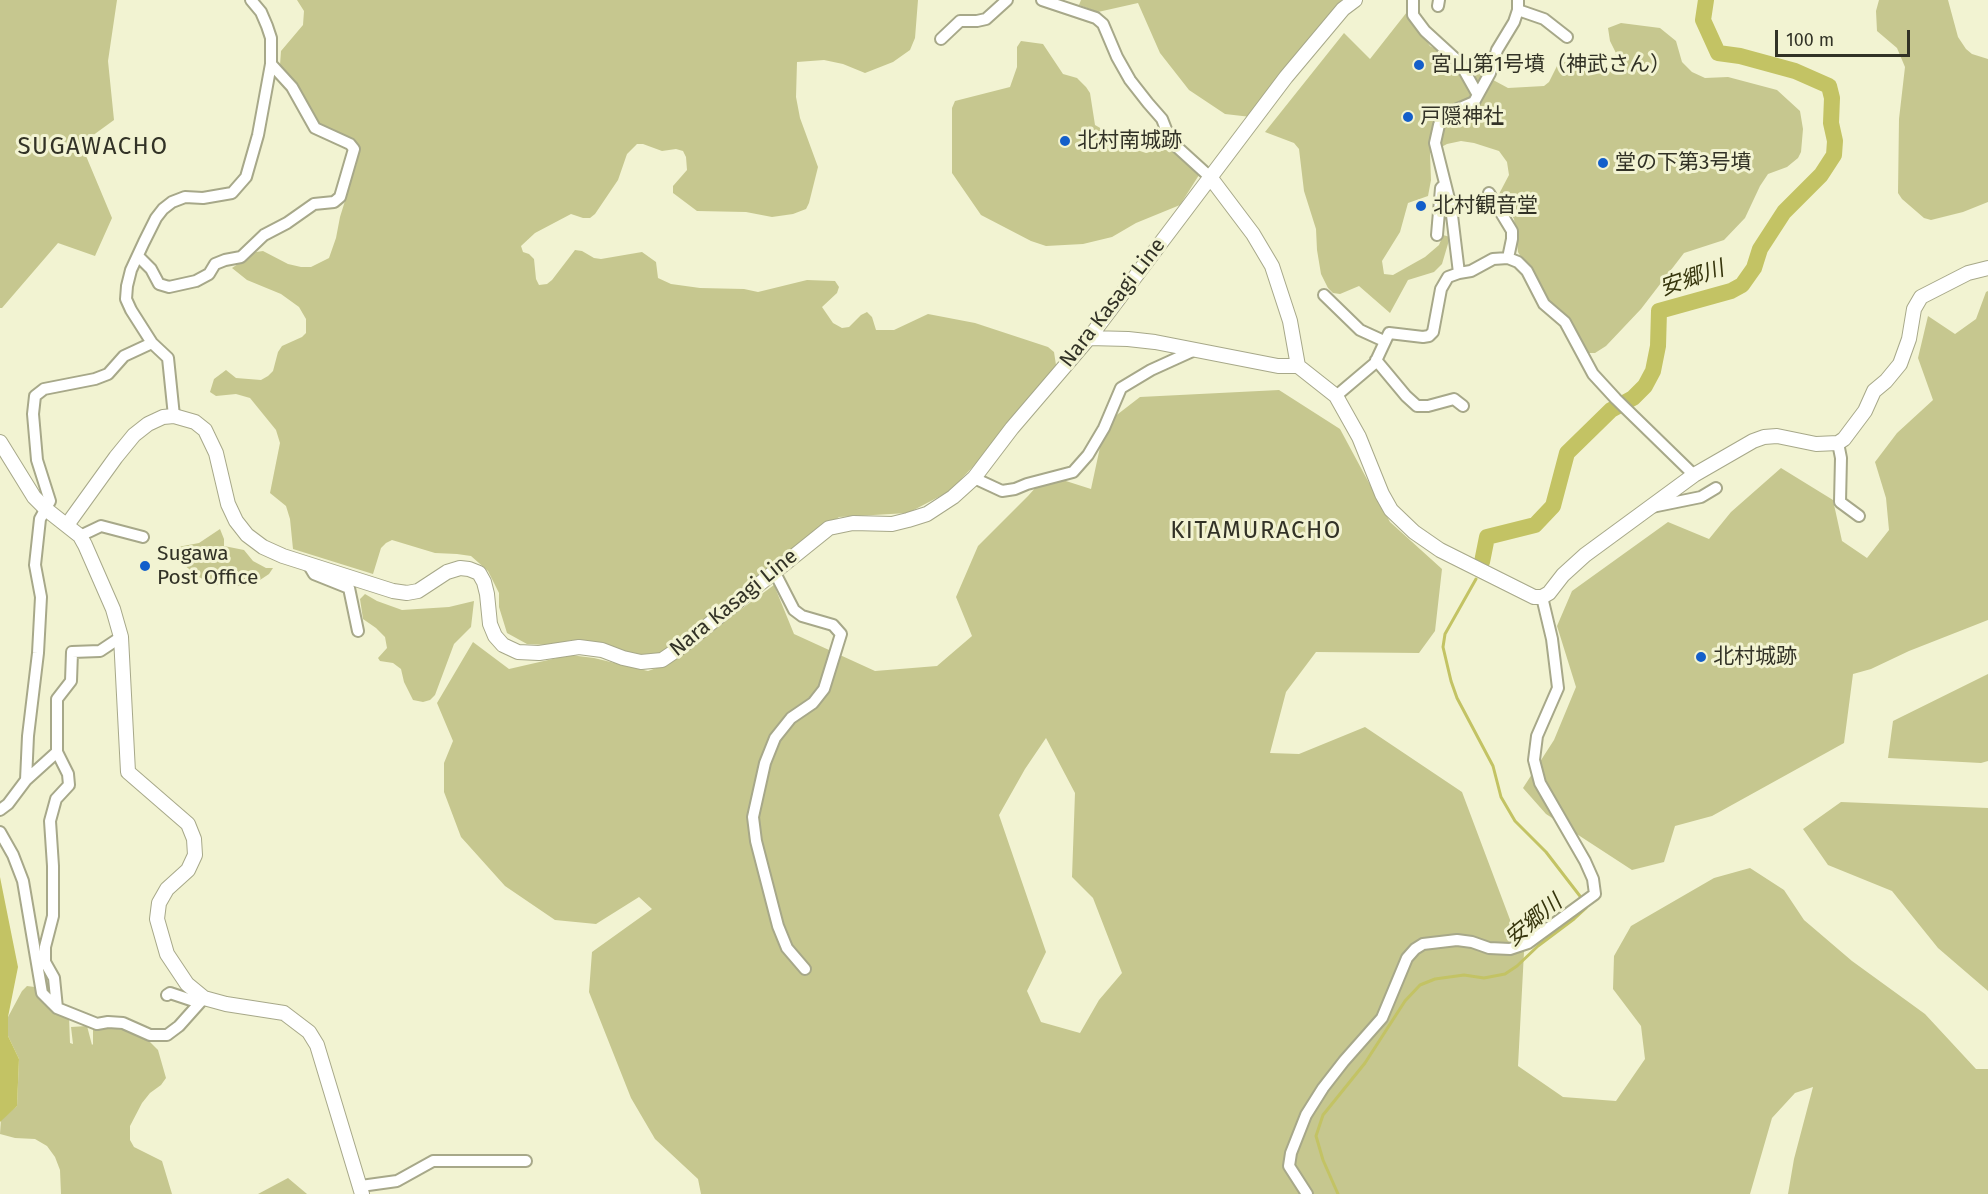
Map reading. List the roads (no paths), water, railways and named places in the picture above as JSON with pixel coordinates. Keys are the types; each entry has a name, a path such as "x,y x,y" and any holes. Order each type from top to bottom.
{"main road":[{"name":"Nara Kasagi Line","path":"174,416 195,422 205,430 216,453 228,504 236,521 247,535 263,547 282,556 393,591 407,593 417,591 447,572 460,568 469,569 479,573 484,582 490,624 495,636 503,645 518,652 539,653 579,647 602,650 641,662 662,660 829,528 853,523 892,524 927,514 953,497 974,478 1012,428 1089,338 1293,69 1343,9 1354,0"},
{"path":"1210,177 1253,234 1272,266 1290,321 1298,366"},
{"path":"1089,338 1128,339 1278,366 1298,366 1336,396 1359,437 1382,494 1391,510 1413,532 1440,550 1534,597 1542,597 1549,593 1563,575 1585,555 1648,508 1694,475 1753,441 1764,436 1777,436 1816,444 1838,443 1844,439 1865,411 1874,391 1900,364 1914,309 1921,297 1968,273 1988,268"},
{"path":"67,525 134,435 148,424 163,417 174,416"},
{"path":"1,445 34,497 46,510 80,536 94,563 113,609 121,638 128,772 188,824 194,839 195,855 188,870 167,889 159,903 158,919 167,954 187,984 202,997 226,1004 284,1013 309,1032 317,1045 362,1190"}],"street":[{"path":"174,416 168,358 152,343 126,299 131,270 152,225 163,209 172,202 185,197 203,198 232,193 246,177 258,135 271,64 271,38 261,12 251,0"},
{"path":"941,39 960,21 986,19 1007,0"},
{"path":"1041,0 1096,18 1104,24 1130,80 1162,119 1169,136 1177,147 1210,177"},
{"path":"1413,0 1413,15 1425,30 1460,63 1478,95"},
{"path":"1459,273 1451,207 1435,143 1438,125 1446,114 1474,102 1490,73 1497,50 1510,31 1518,5 1544,19 1567,37"},
{"path":"138,256 151,269 159,284 170,287 196,281 209,274 215,264 242,257 264,235 287,223 314,204 334,202 340,197 354,149 350,144 315,128 292,87 271,64"},
{"path":"1437,235 1441,188 1445,183"},
{"path":"1489,193 1512,231 1508,258"},
{"path":"1336,396 1376,360 1389,333 1423,337 1433,333 1441,289 1448,277 1471,271 1493,259 1508,258 1527,271 1544,304 1565,322 1593,374 1694,475"},
{"path":"1324,295 1360,330 1384,341"},
{"path":"26,780 41,597 35,565 40,519 50,501 37,460 33,414 35,396 44,389 95,379 108,374 124,356 152,343"},
{"path":"974,478 1002,491 1073,472 1088,454 1104,428 1121,388 1151,370 1195,350"},
{"path":"1376,360 1417,406 1428,406 1454,399 1462,406"},
{"path":"1838,443 1842,459 1840,502 1858,516"},
{"path":"1648,508 1701,497 1716,488"},
{"path":"80,536 101,526 143,537"},
{"path":"308,564 314,574 349,588 358,631"},
{"path":"774,572 794,610 802,616 833,625 841,634 824,689 813,703 792,718 775,738 765,763 753,818 756,841 778,926 787,948 805,969"},
{"path":"1307,1194 1289,1166 1291,1153 1306,1115 1344,1060 1382,1018 1407,958 1415,949 1424,944 1457,940 1489,948 1510,949 1528,943 1594,894 1593,879 1585,861 1540,783 1534,760 1537,736 1558,688 1552,639 1542,597"},
{"path":"57,1008 54,978 45,962 45,947 53,916 50,821 56,799 69,785 68,774 57,752 57,699 71,681 72,652 100,651 121,638"},
{"path":"0,810 8,804 26,780 57,752"},
{"path":"0,832 13,855 23,882 42,993 57,1008 97,1024 123,1023 150,1035 167,1035 179,1026 202,997"},
{"path":"167,995 170,993 191,1000 202,997"},
{"path":"362,1190 397,1181 433,1161 526,1161"}],"waterway":[{"name":"安郷川","path":"1482,562 1487,537 1535,525 1553,506 1567,453 1611,410 1633,398 1645,386 1653,371 1658,346 1659,311 1731,291 1742,285 1754,268 1760,249 1784,212 1821,175 1834,155 1835,141 1831,123 1832,98 1829,86 1795,71 1740,56 1718,53 1703,20 1706,0"},
{"name":"安郷川","path":"1476,579 1445,634 1443,647 1451,681 1457,698 1493,766 1501,797 1515,821 1546,852 1583,900"},
{"name":"安郷川","path":"1338,1194 1323,1160 1316,1136 1323,1115 1365,1063 1405,1001 1420,985 1435,979 1464,975 1484,978 1505,974 1574,919 1586,908 1585,906"}],"place":[{"name":"宮山第1号墳（神武さん）","path":"1419,65"},
{"name":"戸隠神社","path":"1408,117"},
{"name":"北村南城跡","path":"1065,141"},
{"name":"堂の下第3号墳","path":"1603,163"},
{"name":"北村観音堂","path":"1421,206"},
{"name":"Sugawa Post Office","path":"145,566"},
{"name":"北村城跡","path":"1701,657"}],"district":[{"name":"SUGAWACHO","path":"93,147"},
{"name":"KITAMURACHO","path":"1256,531"}]}
